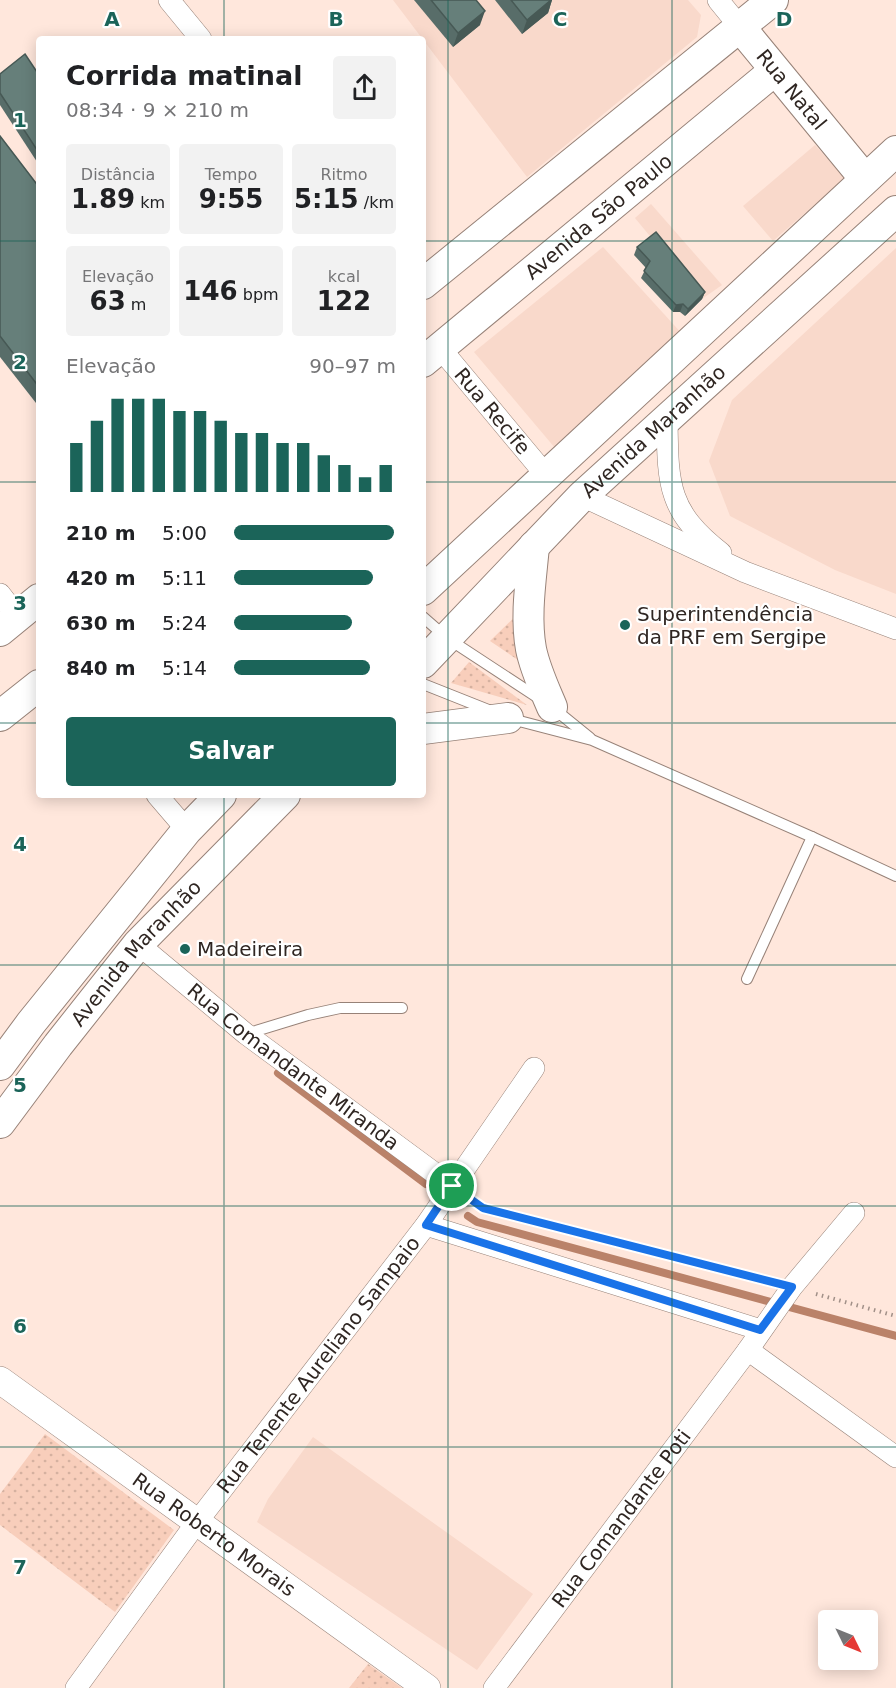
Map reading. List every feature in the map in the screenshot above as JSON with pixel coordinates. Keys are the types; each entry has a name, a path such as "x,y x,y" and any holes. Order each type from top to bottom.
{"main road":[{"path":"426,282 773,0"},
{"name":"Rua Natal","path":"740,27 865,179"},
{"name":"Avenida São Paulo","path":"432,355 774,71"},
{"name":"Avenida Maranhão","path":"426,587 545,474 896,151"},
{"name":"Avenida Maranhão","path":"426,660 582,496 896,211"},
{"path":"534,546 528,618 530,638 536,666 552,707"},
{"path":"0,716 36,687"},
{"path":"426,729 508,718"},
{"name":"Avenida Maranhão","path":"0,1065 38,1014 187,830 218,798"},
{"name":"Avenida Maranhão","path":"0,1123 138,944 282,798"}],"street":[{"path":"169,0 199,36"},
{"name":"Rua Natal","path":"718,0 740,27"},
{"name":"Rua Recife","path":"432,355 545,474"},
{"path":"667,419 668,462 675,501 705,541 745,572"},
{"path":"582,496 745,572 896,629"},
{"path":"160,798 187,830"},
{"name":"Rua Comandante Miranda","path":"138,944 246,1034 452,1186"},
{"name":"Rua Tenente Aureliano Sampaio","path":"76,1688 197,1522 426,1225 534,1068"},
{"path":"426,1225 760,1330 792,1287 854,1213"},
{"name":"Rua Comandante Poti","path":"495,1688 748,1350 760,1330"},
{"path":"748,1350 896,1456"},
{"name":"Rua Roberto Morais","path":"0,1380 427,1688"}],"lane":[{"path":"426,620 447,638 552,707 592,740"},
{"path":"426,685 508,718 592,740 896,876"},
{"path":"747,979 812,837"},
{"path":"246,1034 340,1008 402,1008"}],"path":[{"path":"452,1186 483,1208 896,1316"}],"shaded area":[{"path":"393,0 688,0 701,15 697,37 527,177 426,44 426,36 420,36"},
{"path":"815,145 845,178 773,241 743,206"},
{"path":"651,204 722,285 702,299 635,218"},
{"path":"603,247 684,336 555,448 474,352"},
{"path":"896,248 896,594 835,570 730,516 709,461 732,400"},
{"path":"530,602 543,677 490,641"},
{"path":"469,662 527,705 451,683"},
{"path":"45,1434 174,1530 115,1612 0,1525 0,1494"},
{"path":"313,1437 533,1594 477,1670 257,1522 268,1499"},
{"path":"368,1664 402,1688 349,1688"}],"building":[{"path":"431,0 476,0 485,11 458,33"},
{"path":"511,0 551,0 527,20"},
{"path":"25,54 36,70 36,148 0,93 0,74"},
{"path":"0,136 36,183 36,383 0,336"},
{"path":"656,232 705,292 688,309 683,304 676,305 644,271 650,261 637,247"}],"waterway":[{"path":"278,1073 426,1184"},
{"path":"468,1216 477,1222 896,1336"}],"place":[{"name":"Superintendência da PRF em Sergipe","path":"625,625"},
{"name":"Madeireira","path":"185,949"}],"route":[{"path":"452,1186 483,1208 792,1287 760,1330 426,1225 452,1186"}]}
